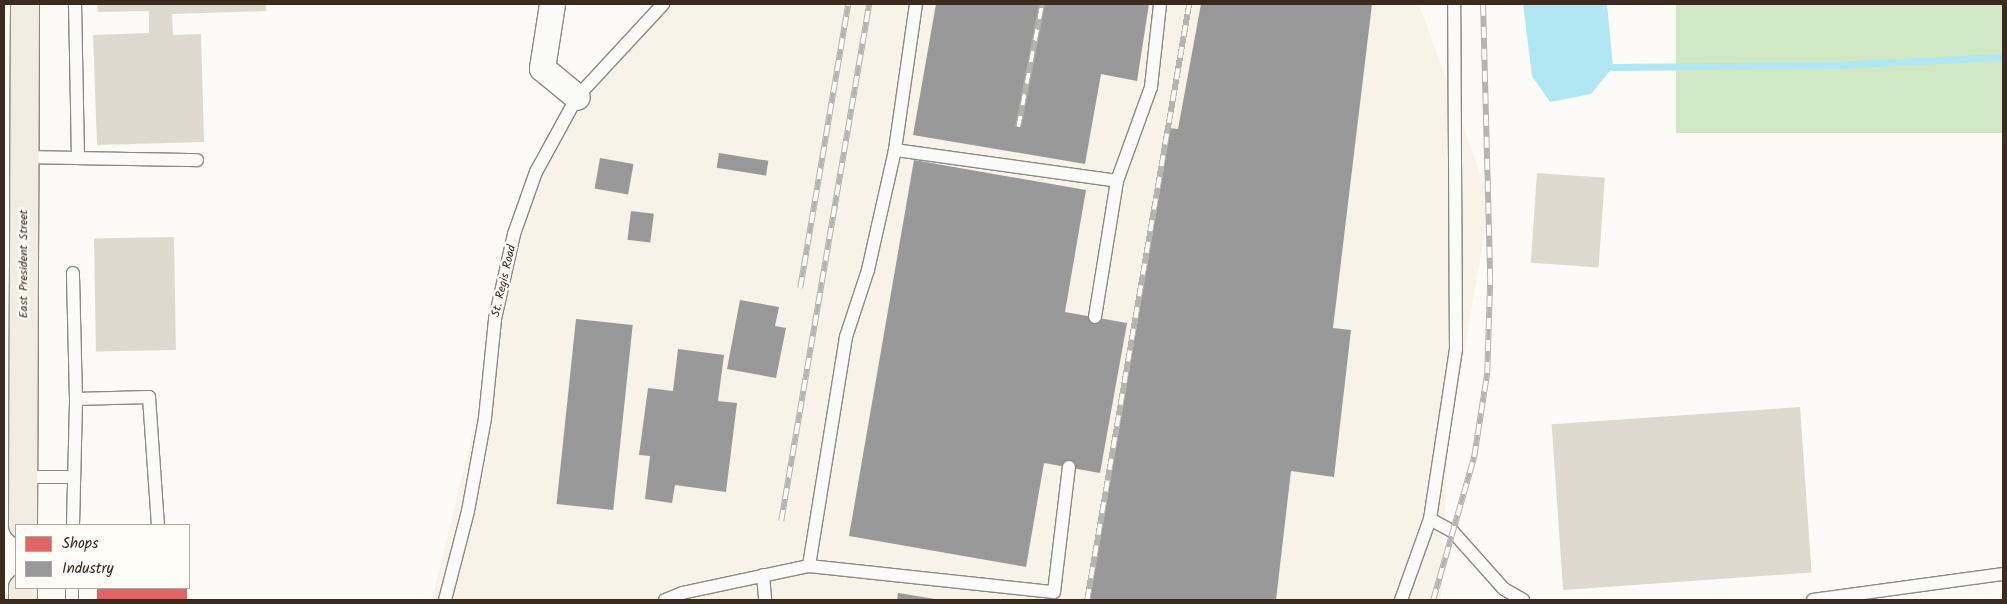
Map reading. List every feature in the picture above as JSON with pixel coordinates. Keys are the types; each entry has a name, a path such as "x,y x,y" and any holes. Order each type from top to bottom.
{"main road":[{"name":"East President Street","path":"23,524 25,4"}],"street":[{"path":"552,4 542,68 577,97"}],"lane":[{"path":"75,4 78,158"},
{"name":"St. Regis Road","path":"445,600 468,511 484,418 495,319 514,234 536,172 577,97 663,4"},
{"path":"809,566 846,337 868,270 895,150 916,4"},
{"path":"1095,317 1117,181 1151,87 1160,4"},
{"path":"1401,600 1430,520 1456,349 1454,4"},
{"path":"895,150 1117,181"},
{"path":"24,157 197,160"},
{"path":"73,273 76,399 73,524"},
{"path":"76,399 149,397 158,524"},
{"path":"665,600 682,593 809,566 1054,592 1069,468"},
{"path":"23,477 73,477"},
{"path":"1430,520 1453,532 1504,589 1523,600"},
{"path":"1813,600 2003,574"},
{"path":"763,576 765,600"}],"shaded area":[{"path":"664,4 1419,4 1490,201 1448,448 1441,600 432,600 536,172 614,57"}],"green space":[{"path":"1676,4 2003,4 2003,133 1676,133"}],"water":[{"path":"1523,4 1607,4 1613,67 1591,94 1550,102 1532,76"}],"building: Shops":[{"path":"97,589 187,589 187,600 97,600"}],"building: Industry":[{"path":"936,4 1149,4 1137,81 1101,74 1085,164 913,135"},
{"path":"1201,4 1372,4 1333,328 1351,330 1334,477 1291,471 1276,600 1089,600 1169,128 1178,129"},
{"path":"719,153 768,161 766,176 717,168"},
{"path":"600,158 633,164 628,194 595,189"},
{"path":"914,160 1086,190 1065,312 1127,323 1100,473 1044,463 1026,567 849,536"},
{"path":"631,211 654,214 650,243 627,240"},
{"path":"740,300 779,307 775,326 786,328 776,378 727,369"},
{"path":"576,319 633,325 613,510 557,504"},
{"path":"678,349 724,355 718,401 737,403 726,492 675,485 672,503 645,499 650,456 639,455 648,388 673,391"},
{"path":"898,593 935,599 935,600 897,600"}],"building: Other":[{"path":"97,4 266,4 266,11 172,14 173,35 201,34 204,142 97,145 93,35 149,33 149,11 98,12"},
{"path":"1537,173 1605,178 1599,268 1531,263"},
{"path":"174,237 176,350 96,351 94,238"},
{"path":"1800,407 1812,573 1563,590 1552,424"}],"waterway":[{"path":"1613,67 1835,65 2003,57"}],"railway":[{"path":"800,288 848,4"},
{"path":"781,521 869,4"},
{"path":"1018,127 1042,4"},
{"path":"1087,600 1189,4"},
{"path":"1433,600 1474,457 1487,373 1490,280 1483,4"}]}
